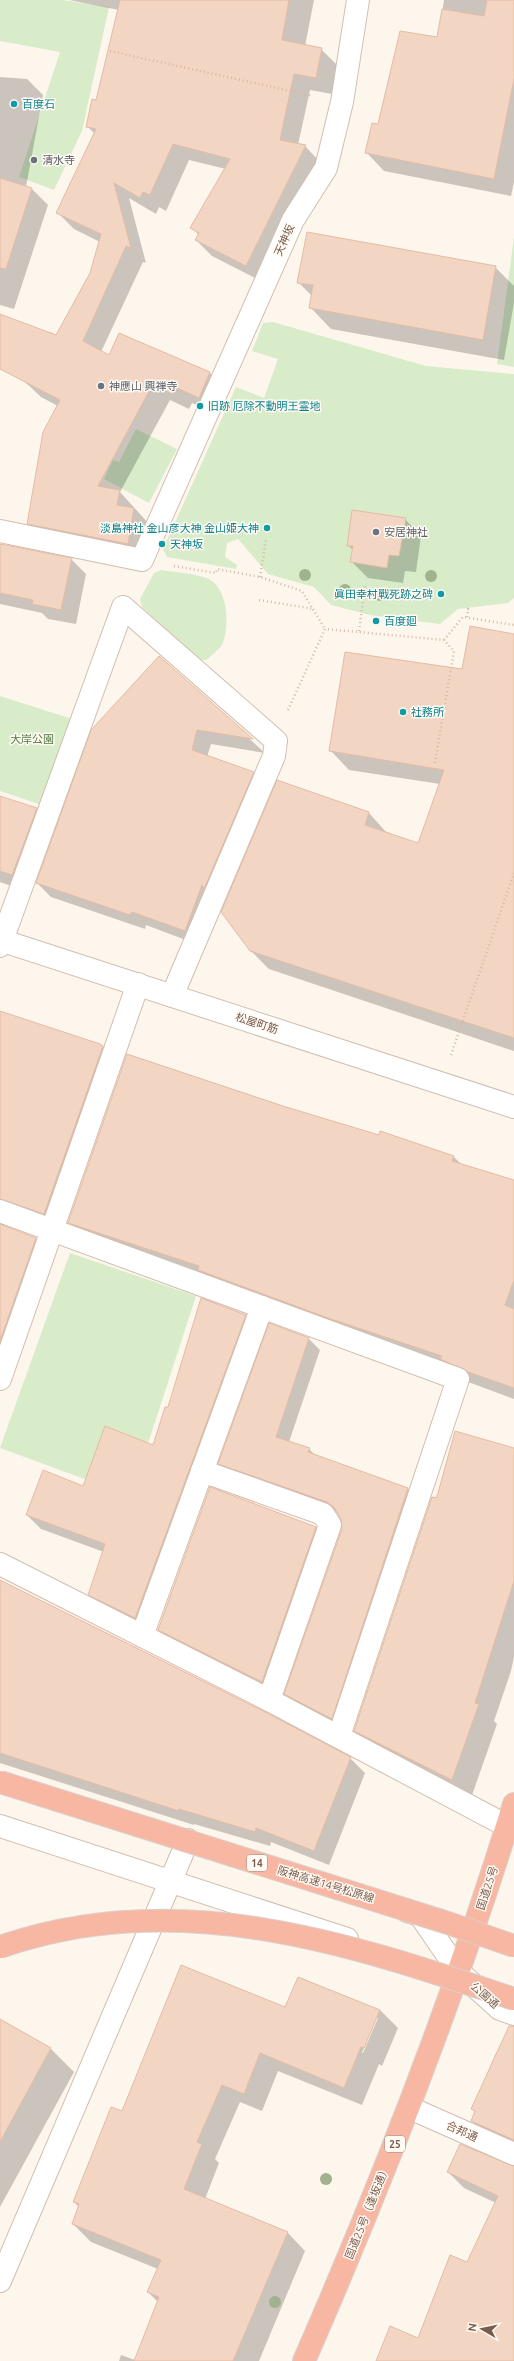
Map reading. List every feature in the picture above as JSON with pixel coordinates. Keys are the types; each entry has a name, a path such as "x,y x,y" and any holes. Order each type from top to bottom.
{"highway":[{"name":"阪神高速14号松原線","path":"0,1782 448,1923 514,1946"},
{"name":"国道25号","path":"459,1972 514,1804"},
{"path":"0,1947 74,1928 132,1920 193,1920 253,1926 314,1938 370,1953 514,1999"},
{"name":"国道25号（逢坂通）","path":"304,2361 410,2108 459,1972"}],"street":[{"name":"天神坂","path":"142,560 293,220 326,168 342,102 358,0"},
{"path":"0,531 142,560"},
{"path":"1,942 122,606 276,740 274,756 172,996"},
{"name":"松屋町筋","path":"1,942 138,984 514,1107"},
{"path":"0,1378 54,1230 138,984"},
{"path":"0,1211 458,1379 339,1736"},
{"path":"142,1636 262,1307"},
{"path":"202,1470 323,1514 330,1525 268,1700"},
{"path":"0,1564 339,1736 507,1826"},
{"path":"0,1779 420,1915 459,1972"},
{"path":"0,1826 171,1880 406,1958 459,1972"},
{"path":"0,2282 188,1840"},
{"name":"公園通","path":"459,1972 500,2009 514,2014"},
{"name":"合邦通","path":"410,2108 514,2154"}],"path":[{"path":"110,51 342,102"},
{"path":"260,577 266,539"},
{"path":"142,560 216,573 217,569 260,577 302,591 325,628"},
{"path":"359,631 365,586"},
{"path":"259,600 314,609"},
{"path":"467,617 468,609 472,610"},
{"path":"444,640 463,617 514,625"},
{"path":"325,628 444,640 454,651 435,763"},
{"path":"288,712 325,628"},
{"path":"441,1084 514,873"}],"green space":[{"path":"0,0 62,0 109,7 82,131 54,190 19,177 60,52 0,41"},
{"path":"514,237 514,367 497,364"},
{"path":"273,322 426,366 514,374 514,598 508,603 458,609 440,624 370,615 331,605 314,587 268,574 238,539 227,543 225,557 237,565 236,569 167,557 163,549 236,387 264,398 278,359 252,351 263,323"},
{"path":"136,429 177,449 149,503 104,479 113,460 119,462"},
{"path":"161,570 195,575 208,579 217,586 221,593 227,620 225,638 222,645 206,660 198,660 142,607 140,599 154,573"},
{"name":"大岸公園","path":"0,696 72,719 42,805 0,791"},
{"path":"70,1253 196,1296 131,1496 0,1448"}],"building":[{"path":"120,0 289,0 282,40 322,48 316,78 294,74 280,140 306,145 246,266 195,240 199,233 190,228 230,159 173,144 150,195 143,192 140,198 114,183 131,248 126,246 83,341 109,355 119,333 210,372 199,398 175,387 172,394 153,384 98,486 120,490 117,505 134,508 128,544 27,524 43,432 60,400 0,369 0,314 56,335 90,273 101,234 56,213 96,129 86,127 92,99 96,100"},
{"path":"487,0 514,0 514,79 494,179 365,153 372,123 378,124 400,31 437,37 442,9 484,16"},
{"path":"0,178 32,188 6,269 0,268"},
{"path":"307,232 496,266 483,340 309,308 313,285 297,283"},
{"name":"安居神社","path":"352,510 406,518 399,556 389,555 387,568 350,562 353,546 347,546"},
{"path":"0,544 72,558 61,610 32,604 33,600 0,593"},
{"path":"470,626 514,634 514,1038 250,951 221,912 277,780 369,812 365,825 418,843 444,770 329,751 345,652 462,669"},
{"path":"159,656 253,739 197,730 192,750 254,772 204,889 202,885 185,931 132,912 130,915 36,883 91,730"},
{"path":"0,796 37,808 12,875 0,871"},
{"path":"0,1011 103,1046 44,1214 0,1199"},
{"path":"127,1054 286,1107 379,1135 380,1131 454,1156 452,1161 514,1180 514,1280 505,1305 514,1309 514,1388 468,1372 440,1359 442,1356 328,1318 198,1270 199,1266 68,1223"},
{"path":"0,1224 36,1238 0,1341"},
{"path":"201,1298 246,1315 135,1618 88,1595 105,1544 26,1515 43,1470 83,1486 105,1426 153,1445 165,1407 168,1407"},
{"path":"269,1323 309,1338 276,1437 310,1448 308,1452 408,1488 332,1719 284,1694 342,1529 341,1519 334,1507 327,1502 218,1464"},
{"path":"455,1431 514,1448 514,1581 475,1703 479,1704 452,1780 354,1731 432,1497 436,1498 438,1493"},
{"path":"210,1487 316,1527 262,1682 158,1630"},
{"path":"0,1580 263,1711 351,1757 314,1851 256,1828 255,1832 179,1809 179,1811 0,1753"},
{"path":"181,1965 285,2007 298,1977 380,2010 364,2048 361,2047 344,2088 260,2053 244,2094 222,2085 197,2142 202,2144 184,2189 288,2232 233,2361 134,2361 159,2297 147,2292 161,2260 72,2224 79,2204 73,2202 111,2107 122,2111"},
{"path":"0,2019 51,2048 0,2142"},
{"path":"509,2026 514,2026 514,2140 471,2121 475,2111 471,2109"},
{"path":"460,2144 514,2166 514,2361 376,2361 390,2326 418,2338 450,2255 467,2262 498,2196 447,2172"}],"place":[{"name":"百度石","path":"14,104"},
{"name":"清水寺","path":"34,160"},
{"name":"神應山 興禅寺","path":"101,386"},
{"name":"旧跡 厄除不動明王霊地","path":"200,406"},
{"name":"淡島神社 金山彦大神 金山姫大神","path":"267,528"},
{"name":"安居神社","path":"376,532"},
{"name":"天神坂","path":"162,544"},
{"name":"眞田幸村戰死跡之碑","path":"441,594"},
{"name":"百度廻","path":"376,621"},
{"name":"社務所","path":"403,712"}]}
